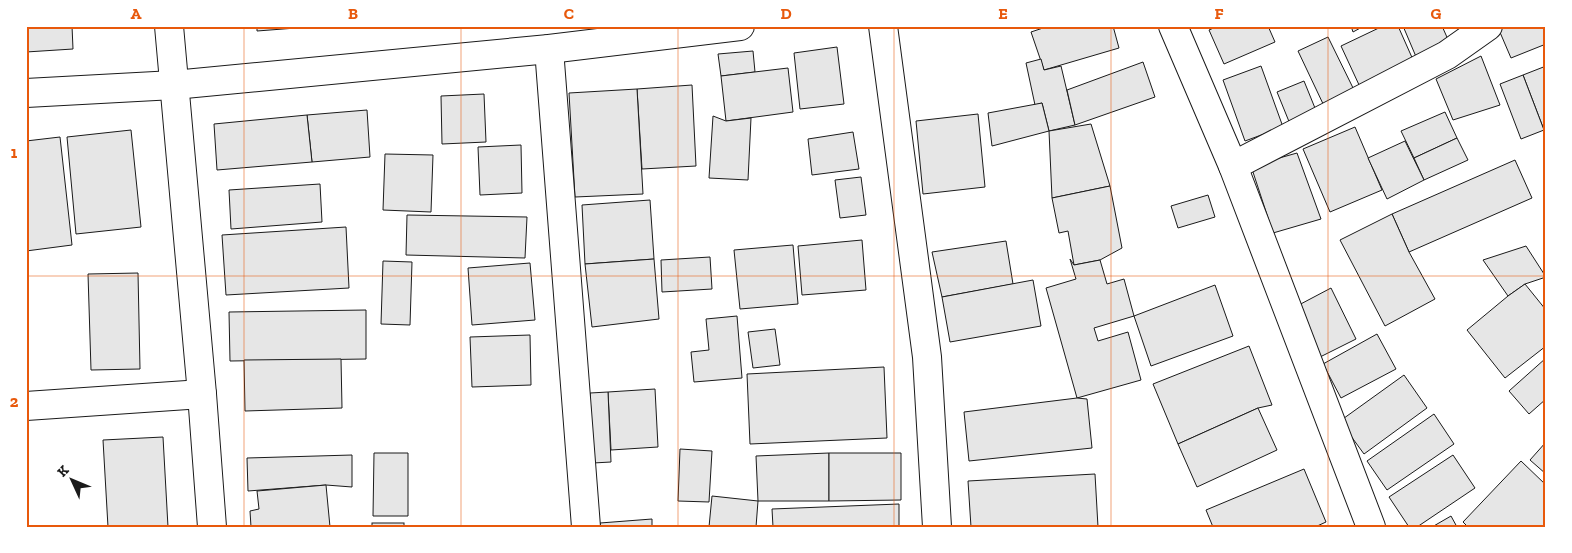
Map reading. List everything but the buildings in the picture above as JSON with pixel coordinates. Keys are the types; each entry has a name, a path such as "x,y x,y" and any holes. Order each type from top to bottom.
{"street":[{"path":"169,26 212,527"},
{"path":"26,93 174,85 549,49 740,26"},
{"path":"883,26 927,357 937,527"},
{"path":"1173,26 1233,166 1371,527"},
{"path":"1233,166 1447,55 1488,26"},
{"path":"549,49 586,527"},
{"path":"26,406 202,394"}]}
